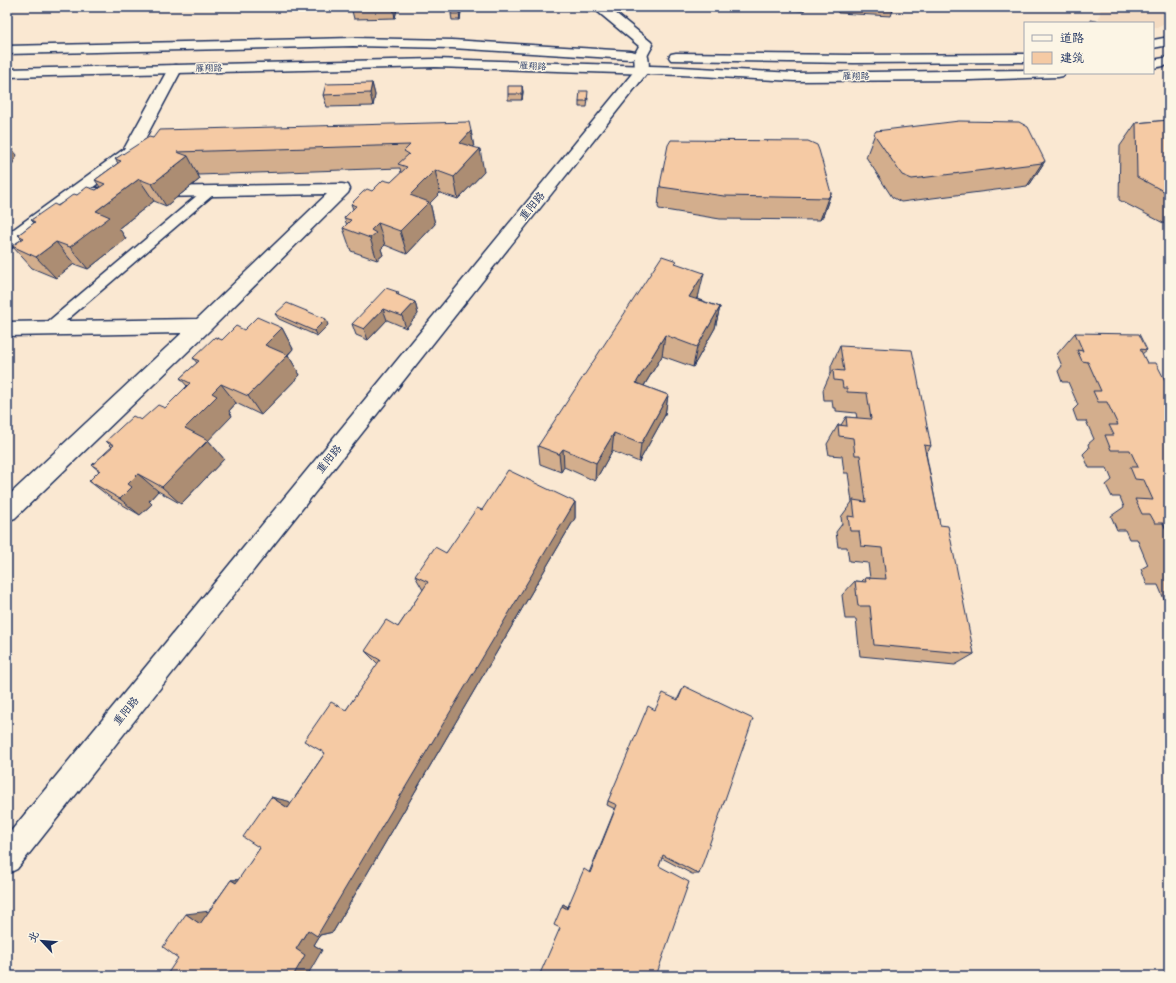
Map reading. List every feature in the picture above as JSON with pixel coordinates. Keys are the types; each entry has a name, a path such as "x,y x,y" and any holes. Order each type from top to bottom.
{"main road":[{"path":"592,7 601,8 646,45 651,59"},
{"path":"1154,44 1169,41"},
{"name":"雁翔路","path":"7,50 353,42 452,44 651,59 794,77 978,76 1031,74"},
{"name":"雁翔路","path":"7,73 651,59 1024,58"},
{"name":"重阳路","path":"7,859 651,59"},
{"path":"1154,64 1169,61"},
{"path":"7,243 130,152 175,69"},
{"path":"7,511 202,326 342,188 74,194"},
{"path":"8,329 202,326"}],"lane":[{"path":"49,328 210,191"}],"shaded area":[{"path":"1101,7 1169,7 1169,22 1157,27 1154,27 1154,22 1098,22"}],"building":[{"path":"452,7 460,7 459,14 451,14"},
{"path":"372,83 370,93 323,95 326,84"},
{"path":"508,86 522,86 522,94 508,94"},
{"path":"580,91 588,91 587,101 579,101"},
{"path":"1169,120 1169,194 1137,177 1136,123"},
{"path":"959,121 1019,122 1028,127 1045,161 1042,163 912,179 902,175 874,134 876,131"},
{"path":"469,122 471,131 460,143 480,149 454,177 435,170 410,195 429,202 400,231 378,223 371,230 376,233 370,238 343,228 351,220 344,218 356,206 351,204 363,192 367,189 372,191 383,180 391,182 407,167 398,164 409,154 404,151 410,145 177,152 188,156 152,184 139,179 96,211 110,217 70,247 56,242 36,257 12,246 24,238 18,235 35,222 31,220 54,204 58,206 74,194 77,195 87,187 96,190 105,184 95,180 121,161 115,159 149,137 153,138 159,130"},
{"path":"671,140 808,141 817,145 831,193 828,198 724,196 661,187 660,185 668,145"},
{"path":"662,256 677,261 675,263 704,273 689,297 720,307 697,347 665,335 636,383 668,395 641,444 614,433 596,463 563,449 559,454 538,446"},
{"path":"386,288 398,292 396,294 415,302 402,316 383,309 364,329 352,324"},
{"path":"287,303 326,319 314,331 275,314"},
{"path":"257,317 282,328 265,345 288,355 248,396 221,384 212,393 217,396 185,428 208,440 162,487 138,474 128,484 132,487 120,499 89,481 100,470 92,465 114,445 106,441 133,416 141,420 158,405 165,408 190,383 180,378 199,361 193,358 215,337 222,340 236,326 244,330"},
{"path":"1075,333 1139,334 1147,350 1140,349 1147,363 1156,363 1169,388 1169,536 1163,523 1155,523 1150,514 1142,514 1135,499 1153,500 1144,480 1135,479 1130,467 1138,467 1130,450 1111,450 1105,435 1114,435 1109,425 1118,425 1107,402 1098,402 1093,391 1101,391 1088,362 1082,361 1077,350 1083,351"},
{"path":"840,346 912,350 931,446 924,445 940,525 948,526 974,654 874,645 870,606 858,606 855,581 866,582 865,578 886,579 882,548 861,546 859,531 850,531 848,516 855,517 853,500 866,502 860,455 855,455 853,438 839,436 838,425 847,426 846,417 871,419 867,393 847,392 847,388 843,388 842,381 834,380 833,370 844,371"},
{"path":"508,470 575,502 317,936 308,930 296,949 305,955 293,976 166,976 178,958 163,947 186,914 200,924 231,880 236,883 260,848 243,837 271,797 288,808 325,753 304,741 331,702 346,710 380,660 365,651 386,620 398,627 428,582 415,576 435,547 446,553 477,508 482,510"},
{"path":"684,686 753,719 699,874 663,855 659,866 689,882 656,976 539,976 560,928 554,925 562,906 567,909 584,869 590,873 617,805 608,801 648,706 655,710 663,693 678,700"}]}
